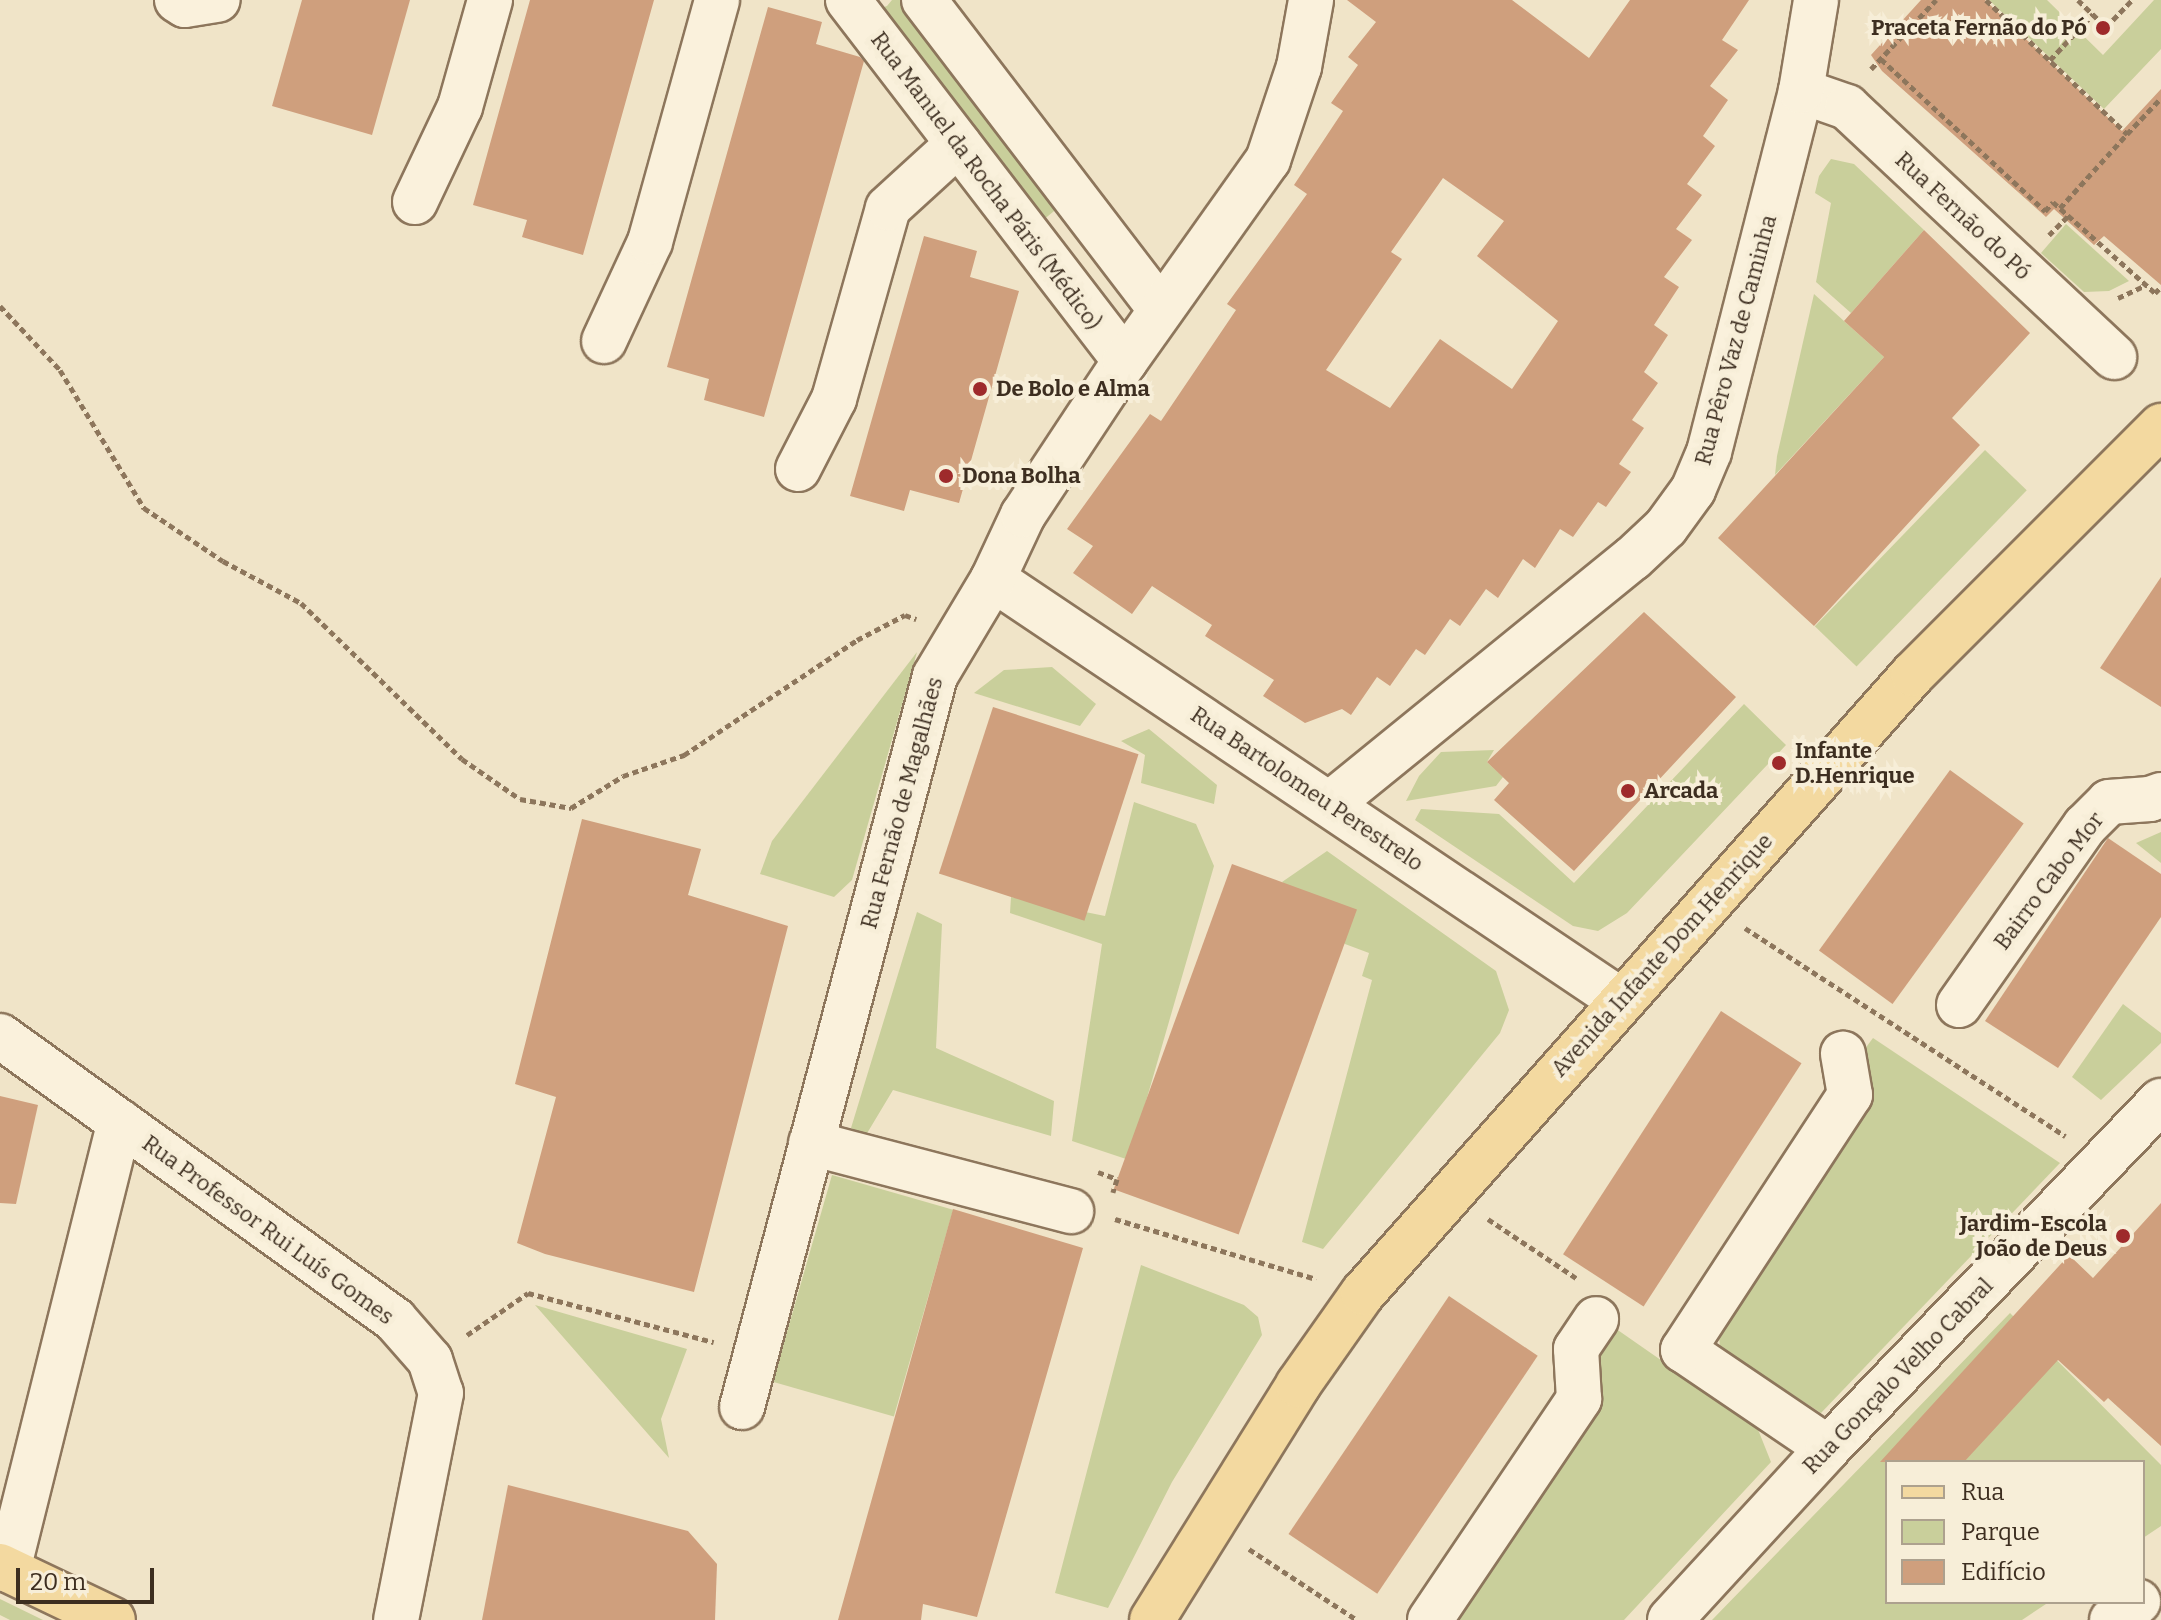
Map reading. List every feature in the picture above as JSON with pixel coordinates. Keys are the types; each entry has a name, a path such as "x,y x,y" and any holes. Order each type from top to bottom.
{"main road":[{"name":"Avenida Infante Dom Henrique","path":"1152,1620 1298,1385 1363,1293 1620,1000 1913,674 2161,426"},
{"name":"Avenida Infante Dom Henrique","path":"1182,1620 1212,1524"},
{"path":"4,1568 113,1620"}],"street":[{"path":"177,0 185,5 218,0"},
{"path":"415,202 460,107 490,0"},
{"path":"604,341 650,242 717,0"},
{"name":"Rua Manuel da Rocha Páris (Médico)","path":"848,0 1125,361"},
{"path":"924,0 1161,310"},
{"name":"Rua Fernão de Magalhães","path":"742,1407 935,676 993,579 1023,515 1125,361 1268,160 1299,67 1311,0"},
{"name":"Rua Pêro Vaz de Caminha","path":"1330,804 1633,558 1666,527 1693,490 1709,452 1801,91 1816,0"},
{"name":"Rua Fernão do Pó","path":"1801,91 1847,107 2114,357"},
{"path":"798,469 834,399 888,208 958,144"},
{"name":"Rua Bartolomeu Perestrelo","path":"993,579 1620,1000"},
{"name":"Bairro Cabo Mor","path":"1959,1005 2085,826 2109,802 2161,795"},
{"name":"Rua Professor Rui Luís Gomes","path":"0,1036 395,1320 430,1360 441,1393 396,1620"},
{"path":"1828,1448 1683,1350 1850,1095 1843,1054"},
{"name":"Rua Gonçalo Velho Cabral","path":"1670,1620 1828,1448 2161,1101"},
{"path":"4,1568 120,1122"},
{"path":"811,1143 1089,1214"},
{"path":"1430,1620 1579,1399 1576,1349 1589,1301"},
{"path":"2112,1620 2135,1604"}],"path":[{"path":"1876,65 1936,0"},
{"path":"1986,0 2127,134"},
{"path":"2078,0 2106,27 2132,0"},
{"path":"2050,60 2093,14"},
{"path":"1881,59 2045,211 2053,202 2155,293 2161,287"},
{"path":"2060,208 2161,98"},
{"path":"0,306 60,370 144,508 223,561 301,603 462,759 520,799 571,808 623,776 684,755 857,640 905,615 957,637"},
{"path":"1707,904 2104,1161"},
{"path":"1451,1194 1589,1301"},
{"path":"1089,1214 1363,1293"},
{"path":"430,1360 528,1293 755,1352"},
{"path":"1212,1524 1357,1620"}],"green space":[{"path":"892,0 907,0 1059,207 1037,225 872,11 887,6"},
{"path":"1989,0 2047,0 2103,55 2154,0 2161,0 2161,49 2104,109"},
{"path":"1831,159 1854,164 1924,230 1851,313 1816,282 1831,203 1815,193 1819,176"},
{"path":"2066,224 2129,281 2109,291 2084,292 2041,253"},
{"path":"1814,294 1884,357 1775,475 1777,456"},
{"path":"1985,450 2027,490 1857,667 1815,626"},
{"path":"917,652 852,880 834,897 760,874 772,841"},
{"path":"1052,667 1096,704 1080,726 974,693 1004,670"},
{"path":"1744,704 1786,745 1627,913 1598,931 1573,926 1415,820 1421,809 1499,814 1574,883"},
{"path":"1149,729 1217,785 1214,804 1141,783 1145,755 1121,741"},
{"path":"1494,750 1487,762 1503,777 1496,786 1406,801 1419,776 1441,752"},
{"path":"1134,802 1196,824 1214,866 1129,1160 1072,1141 1102,944 1010,913 1011,897 1105,916"},
{"path":"2161,832 2161,863 2136,843"},
{"path":"1327,851 1496,971 1509,1010 1500,1033 1323,1249 1302,1242 1372,980 1362,976 1369,953 1345,944 1282,882"},
{"path":"917,912 942,924 936,1048 1054,1101 1051,1136 893,1090 866,1135 851,1128"},
{"path":"2123,1004 2161,1033 2161,1043 2101,1100 2072,1077"},
{"path":"1873,1038 2060,1163 1821,1413 1720,1348 1718,1324 1858,1058"},
{"path":"832,1175 953,1210 894,1416 773,1382"},
{"path":"1141,1265 1244,1305 1258,1317 1262,1335 1172,1482 1108,1608 1055,1593"},
{"path":"535,1305 687,1349 661,1419 669,1458"},
{"path":"2010,1313 2161,1465 2161,1526 2145,1537 2145,1460 1885,1460 1885,1604 2046,1604 2022,1620 1712,1620"},
{"path":"1612,1326 1757,1427 1771,1462 1624,1620 1451,1620 1601,1390 1587,1350"},
{"path":"0,1599 43,1620 10,1620 0,1615"}],"building":[{"path":"302,0 410,0 372,135 272,106"},
{"path":"530,0 654,0 583,255 522,237 527,220 473,205"},
{"path":"1347,0 1512,0 1589,58 1630,0 1749,0 1722,40 1738,50 1710,86 1728,100 1703,136 1715,146 1687,184 1702,195 1676,229 1692,240 1664,277 1679,287 1654,325 1668,335 1644,372 1658,383 1632,420 1644,428 1619,464 1631,472 1606,507 1598,502 1573,537 1560,529 1535,568 1523,559 1498,598 1486,589 1460,626 1450,619 1425,655 1416,649 1390,686 1377,677 1351,715 1342,709 1305,723 1263,696 1274,680 1205,636 1212,625 1152,586 1132,614 1073,573 1093,546 1067,529 1150,414 1161,421 1236,310 1227,304 1307,194 1294,185 1343,111 1331,103 1358,65 1348,57 1376,22","holes":["1443,178 1504,221 1477,256 1558,321 1512,389 1440,339 1390,408 1326,370 1402,259 1391,252"]},
{"path":"1921,0 1985,0 2122,131 2161,89 2161,285 2104,236 2094,245 2054,209 2046,217 1882,71 1871,55"},
{"path":"768,7 822,22 816,44 860,57 864,61 764,417 704,400 709,379 667,367"},
{"path":"1924,230 2030,333 1952,418 1980,445 1814,626 1718,538 1884,357 1844,321"},
{"path":"924,236 977,251 970,277 1019,291 959,503 910,490 904,511 850,496"},
{"path":"2161,577 2161,707 2100,668"},
{"path":"1644,612 1736,697 1574,871 1494,800 1509,783 1487,762"},
{"path":"993,707 1139,754 1084,921 939,873"},
{"path":"1950,770 2024,823 1893,1004 1819,950"},
{"path":"582,819 701,849 688,895 788,926 694,1292 545,1254 517,1243 556,1097 515,1084"},
{"path":"2108,838 2161,874 2161,917 2058,1068 1985,1021"},
{"path":"1232,864 1357,909 1239,1235 1114,1189"},
{"path":"1721,1011 1802,1063 1644,1306 1563,1254"},
{"path":"0,1096 38,1105 16,1204 0,1203"},
{"name":"Jardim-Escola João de Deus","path":"2161,1203 2161,1446 2108,1398 2104,1402 2058,1360 1966,1460 1880,1462 2069,1255 2093,1278"},
{"path":"953,1209 1083,1248 977,1617 923,1604 921,1620 838,1620"},
{"path":"1449,1296 1538,1356 1377,1594 1289,1534"},
{"path":"508,1485 688,1531 717,1564 715,1620 482,1620"}],"place":[{"name":"Praceta Fernão do Pó","path":"2103,28"},
{"name":"De Bolo e Alma","path":"980,389"},
{"name":"Dona Bolha","path":"946,476"},
{"name":"Infante D.Henrique","path":"1779,763"},
{"name":"Arcada","path":"1628,791"},
{"name":"Jardim-Escola João de Deus","path":"2123,1236"}]}
